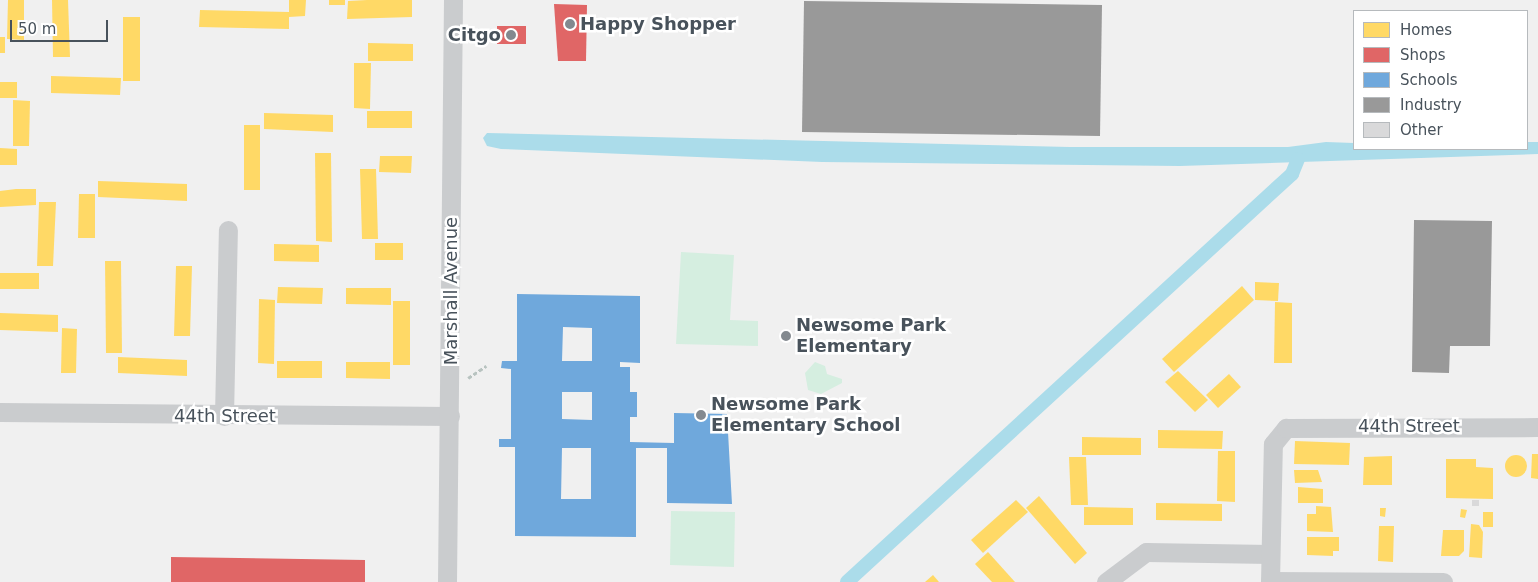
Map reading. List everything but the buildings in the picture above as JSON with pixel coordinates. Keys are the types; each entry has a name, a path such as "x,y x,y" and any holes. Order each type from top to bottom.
{"street":[{"name":"Marshall Avenue","path":"447,582 453,0"},
{"path":"224,416 228,230"},
{"name":"44th Street","path":"0,412 224,416 450,416"},
{"name":"44th Street","path":"1270,554 1273,444 1281,432 1295,426 1538,427"},
{"path":"1106,582 1146,552 1270,554 1270,581 1443,582"}],"path":[{"path":"468,378 486,366"}],"green space":[{"path":"681,252 734,255 730,320 758,321 758,346 676,344"},
{"path":"815,362 825,366 827,374 842,379 842,383 821,394 808,390 805,373"},
{"path":"671,511 735,512 734,567 670,565"}],"water":[{"path":"487,133 1070,147 1288,147 1326,142 1353,143 1353,150 1528,150 1528,142 1538,142 1538,154 1180,166 822,162 501,149 487,146 483,138"}],"waterway":[{"path":"847,582 1292,174 1298,159"}],"place":[{"name":"Happy Shopper","path":"570,24"},
{"name":"Citgo","path":"511,35"},
{"name":"Newsome Park Elementary","path":"786,336"},
{"name":"Newsome Park Elementary School","path":"701,415"}]}
